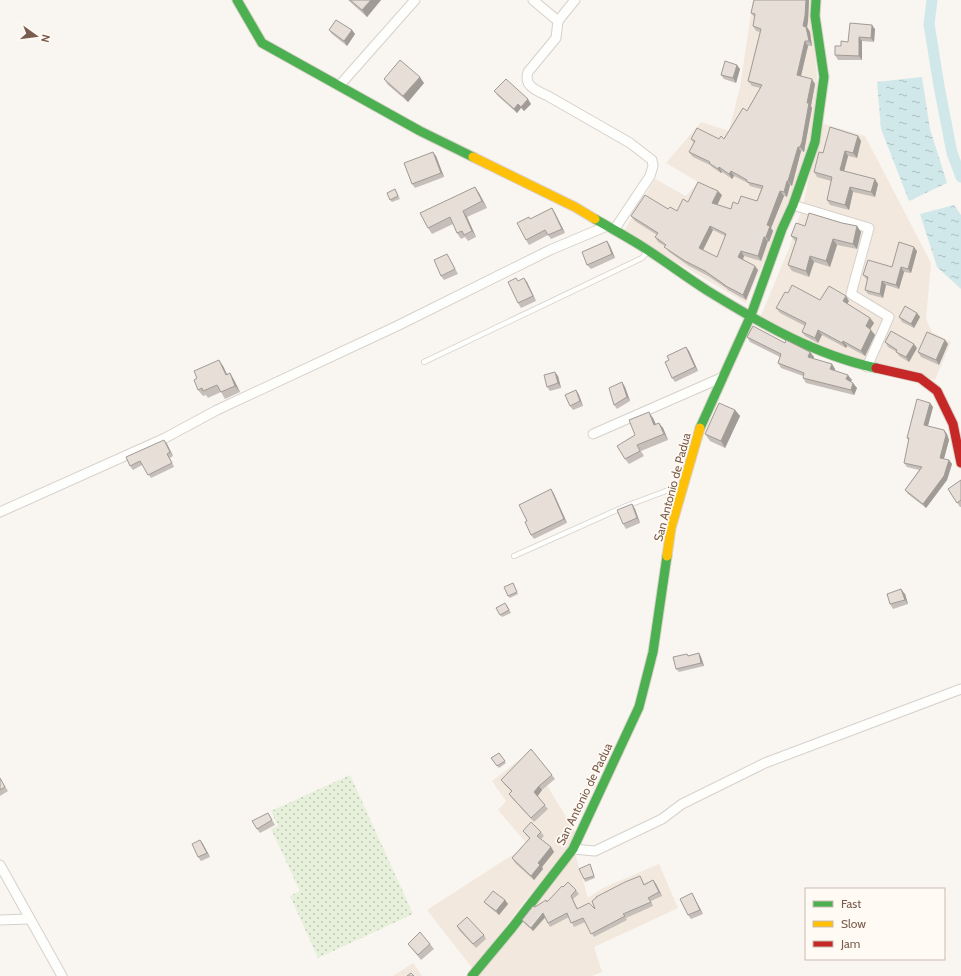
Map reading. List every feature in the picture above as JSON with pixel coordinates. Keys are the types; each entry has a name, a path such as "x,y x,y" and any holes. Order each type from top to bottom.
{"street":[{"path":"237,0 262,43 420,131 575,207 648,250 709,291 778,332 814,349 867,367 920,378 937,391 953,424 961,463"},
{"path":"339,86 414,0"},
{"path":"533,0 558,21"},
{"path":"0,512 165,438 217,410 397,326 550,250 611,228 650,176 653,166 652,160 630,143 534,89 527,83 526,77 528,72 556,38 558,21 575,0"},
{"name":"San Antonio de Padua","path":"472,976 573,850 639,707 654,652 671,528 698,432 751,315 782,229 793,205 815,142 824,77 815,16 816,0"},
{"path":"793,205 869,228 851,294 889,317 867,367"},
{"path":"593,434 723,377"},
{"path":"573,850 595,851 662,820 682,804 765,763 961,689"},
{"path":"0,865 62,976"},
{"path":"0,920 29,919"}],"lane":[{"path":"424,362 642,258 648,250"},
{"path":"514,556 626,506 684,484"}],"shaded area":[{"path":"753,0 813,0 817,111 810,144 791,198 746,303 624,231 655,179 686,196 698,182 666,163 701,122 729,131 740,87"},
{"path":"821,123 865,136 931,263 926,319 932,332 951,342 935,380 871,364 827,348 760,318 790,246 803,205"},
{"path":"523,757 543,779 576,833 554,868 524,902 473,969 427,910 528,845 498,810 506,801 492,781"},
{"path":"575,853 588,898 603,888 659,864 678,908 594,947 602,972 592,976 478,976"},
{"path":"413,963 422,976 393,976"}],"green space":[{"path":"350,775 413,914 318,958 290,896 300,891 271,829 278,826 271,811"}],"water":[{"path":"922,77 930,129 947,183 909,201 881,129 877,82"},
{"path":"954,205 961,215 961,289 937,267 920,214"}],"building":[{"path":"350,0 371,0 362,10"},
{"path":"754,0 806,0 803,26 806,27 809,41 805,41 797,75 812,79 802,142 800,147 798,147 784,192 780,191 767,225 770,226 766,237 764,237 758,256 741,251 738,257 755,266 743,295 724,285 705,271 685,261 664,247 666,245 655,237 658,233 631,216 645,195 668,209 670,207 677,211 683,199 688,202 698,182 718,191 712,203 731,209 733,202 738,204 741,196 757,201 763,186 747,182 747,180 731,171 729,174 719,167 718,169 709,163 710,162 689,152 695,141 691,139 697,128 719,139 721,136 724,139 743,108 747,111 762,85 748,81 761,29 753,26 755,14 751,13","holes":["710,226 726,234 717,257 699,248"]},
{"path":"336,20 352,30 344,41 329,30"},
{"path":"850,23 872,25 871,38 859,37 859,56 835,55 835,46 841,46 841,41 848,42"},
{"path":"400,60 420,77 403,96 384,79"},
{"path":"725,61 737,65 733,78 721,75"},
{"path":"506,79 528,99 521,107 518,104 514,109 494,91"},
{"path":"830,127 858,136 853,153 845,151 840,170 875,179 871,192 850,187 845,205 827,200 832,177 814,172 819,152 823,153"},
{"path":"433,152 441,173 412,184 404,163"},
{"path":"475,187 482,201 463,211 472,231 464,235 462,231 457,233 450,217 428,228 420,213"},
{"path":"395,189 398,196 390,200 387,193"},
{"path":"552,208 562,229 548,235 545,230 526,240 517,223 529,217 530,219"},
{"path":"809,213 857,226 853,244 833,239 826,261 810,256 806,271 788,265 797,238 791,236 796,223 805,226"},
{"path":"607,241 612,254 587,265 582,252"},
{"path":"899,242 914,247 908,269 901,267 896,285 882,281 880,294 865,290 868,277 863,275 868,260 892,267"},
{"path":"447,254 455,269 441,276 434,260"},
{"path":"516,278 518,281 524,278 533,296 518,303 508,282"},
{"path":"792,285 820,300 829,286 846,296 843,301 870,318 866,326 871,330 861,351 818,330 815,338 802,332 806,323 776,308 785,292 788,293"},
{"path":"905,306 917,313 911,324 899,317"},
{"path":"753,326 785,343 786,340 810,352 808,357 832,364 830,369 848,375 846,379 853,383 851,390 803,378 804,373 778,363 781,354 747,337"},
{"path":"891,331 914,344 906,357 896,352 897,350 885,342"},
{"path":"927,332 945,340 936,360 918,352"},
{"path":"686,347 695,367 672,378 665,362 669,360 667,356"},
{"path":"219,360 226,375 230,373 235,386 221,392 217,385 203,391 202,388 198,390 194,380 197,378 194,371"},
{"path":"555,372 558,383 547,387 544,375"},
{"path":"622,382 627,397 614,405 609,388"},
{"path":"576,390 580,401 570,406 565,395"},
{"path":"917,399 930,403 924,425 944,430 946,435 940,458 949,460 944,476 923,504 905,490 922,467 904,463 909,438 907,438"},
{"path":"719,403 735,410 721,441 705,434"},
{"path":"649,412 654,425 659,423 664,434 637,445 640,451 625,459 617,446 635,435 629,420"},
{"path":"164,440 170,452 167,454 172,463 148,475 140,461 130,466 126,457"},
{"path":"961,480 961,500 957,503 948,489"},
{"path":"551,489 564,519 531,535 525,522 527,521 519,505"},
{"path":"632,504 637,518 623,524 617,510"},
{"path":"513,583 517,592 508,596 504,587"},
{"path":"901,589 905,600 890,604 887,594"},
{"path":"505,603 509,610 500,615 496,608"},
{"path":"699,653 701,663 676,669 673,657 687,654 688,656"},
{"path":"531,749 552,775 534,792 545,805 531,818 509,794 512,791 501,780"},
{"path":"499,753 505,761 497,766 491,758"},
{"path":"0,778 5,787 0,790"},
{"path":"268,813 272,820 257,829 252,821"},
{"path":"531,822 541,832 537,836 551,847 538,863 540,865 531,876 512,858 530,838 523,831"},
{"path":"200,840 207,853 198,857 192,844"},
{"path":"590,864 594,876 584,879 579,869"},
{"path":"640,876 644,885 653,880 659,892 648,898 651,902 623,914 625,916 591,934 583,918 571,923 567,913 548,923 543,913 531,928 522,920 533,906 535,907 546,900 547,902 562,886 563,887 568,882 576,890 571,896 577,909 589,903 595,909 592,901 596,897"},
{"path":"493,891 505,900 496,911 484,902"},
{"path":"692,893 700,910 688,915 680,899"},
{"path":"467,917 484,935 473,944 457,926"},
{"path":"420,932 430,944 418,955 408,944"},
{"path":"411,973 414,976 407,976"}],"waterway":[{"path":"932,0 929,24 939,86 952,153 961,177"}],"traffic: fast":[{"path":"237,0 262,43 420,131 473,157"},
{"path":"700,428 751,315 782,229 793,205 815,142 824,77 815,16 816,0"},
{"path":"595,219 643,247 708,291 768,326 789,337 831,355 876,368"},
{"path":"472,976 512,928 573,849 639,707 653,652 667,556"}],"traffic: slow":[{"path":"473,157 575,207 595,219"},
{"path":"667,556 671,528 700,428"}],"traffic: jam":[{"path":"876,368 920,378 937,391 953,424 961,463"}]}
